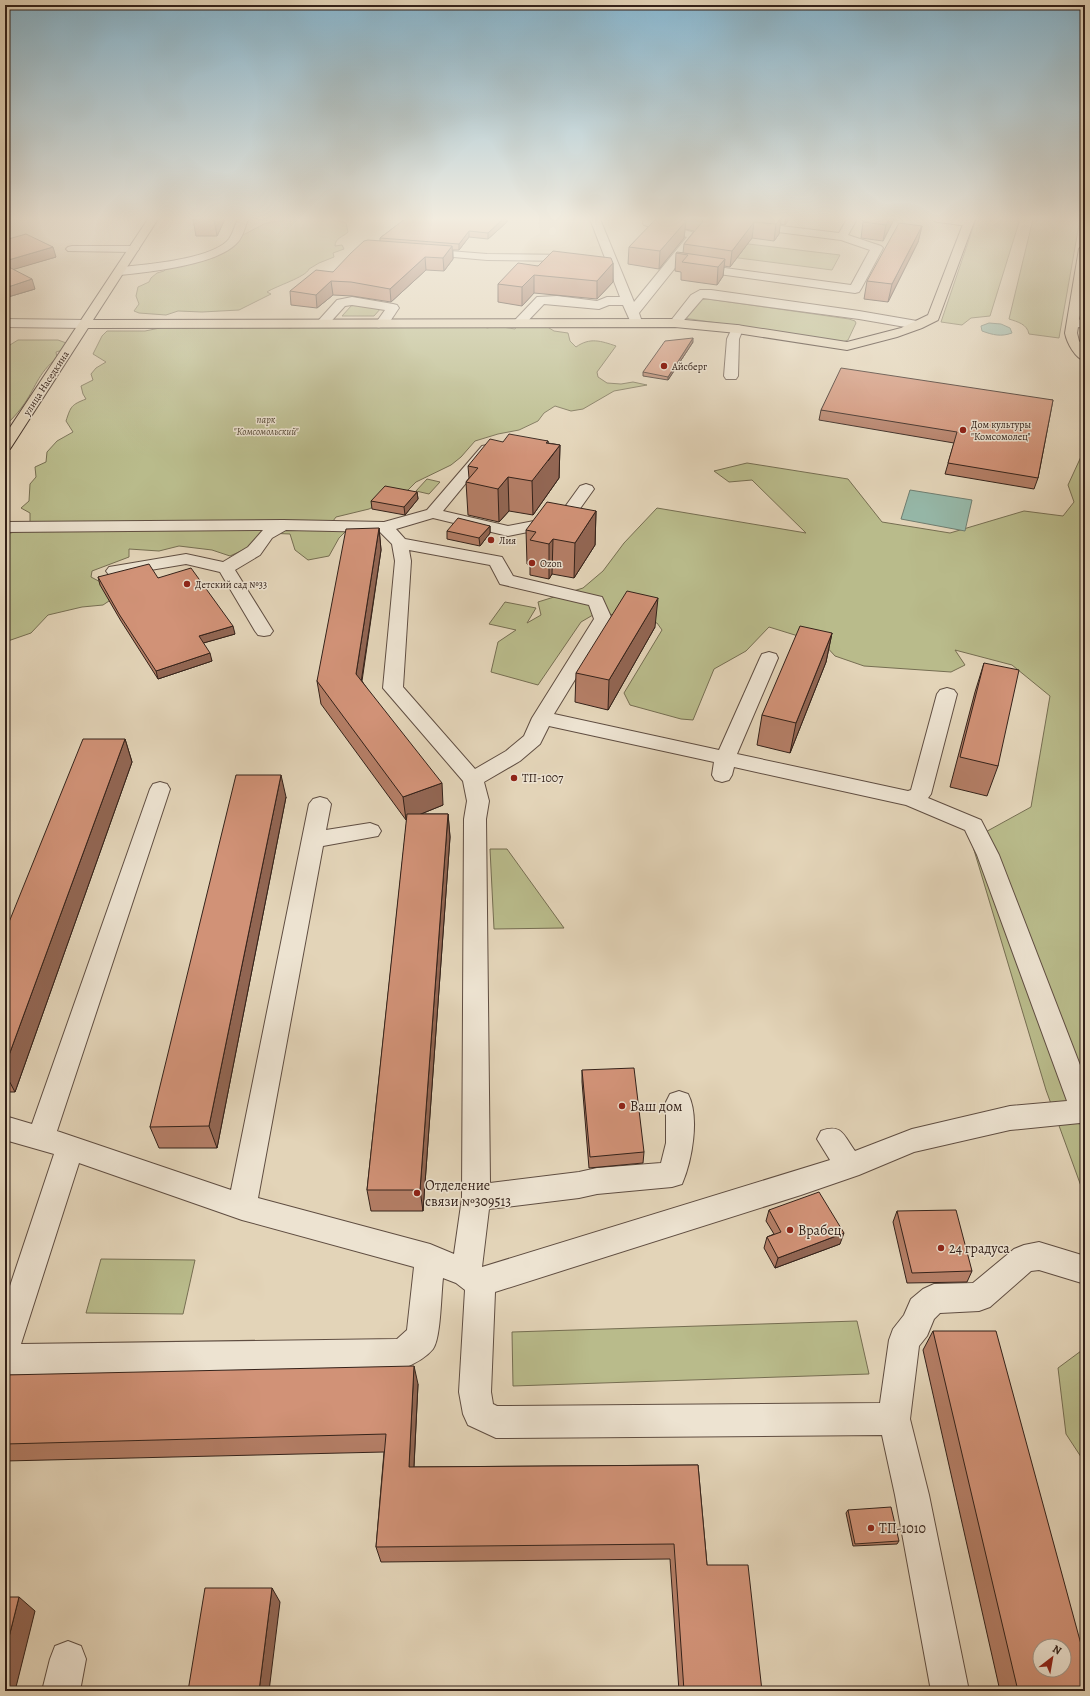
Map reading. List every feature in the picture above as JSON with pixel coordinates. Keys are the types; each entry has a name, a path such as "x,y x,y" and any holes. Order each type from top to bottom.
{"main road":[{"name":"улица Наседкина","path":"5,446 102,298"},
{"path":"85,324 519,324 631,312 675,322 847,346 859,344 917,325 934,317 941,298"},
{"path":"1081,298 1079,324 1071,333 1073,341 1084,356"}],"street":[{"path":"624,298 631,312"},
{"path":"631,312 643,298"},
{"path":"675,322 695,298"},
{"path":"740,298 917,325"},
{"path":"322,324 341,303 352,300 393,308 381,324"},
{"path":"519,324 541,300 557,300 599,305 607,301 631,312"},
{"path":"6,323 85,324"},
{"path":"731,376 733,338 737,330"},
{"path":"433,513 486,449 495,446"},
{"path":"5,527 283,525 385,527 433,513 508,531 538,525 568,514 586,489"},
{"path":"115,571 186,559 226,568 254,551 266,534 283,525"},
{"path":"385,527 400,543 403,561 393,688 473,779 478,801 475,819 476,1198 473,1278 475,1392 479,1414 496,1422 894,1419"},
{"path":"400,543 496,561 506,580 596,601 603,619 542,718 533,739 513,756 473,779"},
{"path":"226,568 264,631"},
{"path":"724,767 769,658"},
{"path":"911,799 920,794 946,694"},
{"path":"5,1128 41,1138 242,1207 430,1258 473,1278 849,1166 912,1140 1010,1118 1085,1112 988,855 973,825 911,799 724,767 542,718"},
{"path":"41,1138 160,789"},
{"path":"242,1207 320,804"},
{"path":"314,840 370,831"},
{"path":"476,1198 579,1185 597,1181 672,1175 680,1143 679,1102"},
{"path":"831,1140 849,1166"},
{"path":"5,1347 70,1148"},
{"path":"950,1691 912,1495 894,1419 904,1340 916,1325 922,1309 934,1299 979,1297 1024,1259 1039,1256 1085,1270"},
{"path":"5,1360 402,1354 422,1338 430,1258"}],"green space":[{"path":"137,298 263,298 239,310 202,312 178,311 166,315 139,313 134,311 139,304"},
{"path":"949,298 996,298 990,316 971,318 962,325 941,322"},
{"path":"1014,298 1066,298 1059,338 1029,334 1026,328 1019,322 1009,319"},
{"path":"708,299 849,319 855,321 856,323 848,340 843,342 684,318 697,300"},
{"path":"352,305 382,307 374,316 342,316"},
{"name":"парк \"Комсомольский\"","path":"541,323 554,331 568,333 570,341 576,347 591,341 600,341 616,346 597,372 598,377 607,383 621,384 633,382 647,385 614,391 583,409 571,411 555,406 544,413 538,421 519,430 498,434 475,441 461,457 451,465 416,482 408,490 369,509 336,517 333,521 340,524 30,523 30,513 21,508 29,501 30,484 36,477 35,467 46,462 47,452 57,441 73,432 66,421 72,407 86,399 81,386 93,380 91,374 96,368 106,362 93,354 102,336 107,331 145,331 175,325 183,328 214,326 242,328 250,325 274,325 290,328 304,325 482,325 487,328 496,326 515,329 518,325"},
{"path":"18,340 58,340 69,344 63,350 56,352 57,358 45,370 22,407 5,426 5,348"},
{"path":"1085,448 1085,1197 1046,1090 971,840 1031,807 1050,696 1012,665 955,650 965,665 951,672 864,666 835,656 824,644 769,627 746,651 714,669 693,720 681,719 630,705 624,693 662,630 657,623 598,612 581,622 538,685 491,672 498,642 516,630 489,624 505,602 536,608 527,623 541,615 538,602 583,588 603,571 624,543 657,508 806,533 752,480 729,482 714,471 747,463 848,479 882,522 950,533 1024,511 1063,516 1074,502 1068,485"},
{"path":"427,479 440,482 429,494 416,491"},
{"path":"32,529 348,529 339,538 329,556 308,560 295,550 290,534 265,533 252,546 230,556 212,550 179,546 159,551 129,549 129,557 92,571 91,577 110,587 118,595 103,605 82,607 48,615 31,633 5,642 5,537 10,533"},
{"path":"490,849 507,849 564,928 494,929"},
{"path":"101,1259 195,1260 183,1314 86,1313"},
{"path":"857,1321 869,1374 513,1386 512,1332"},
{"path":"1085,1348 1085,1463 1066,1434 1058,1368"}],"shaded area":[{"path":"989,323 1001,324 1010,328 1012,333 997,335 982,331 981,326"},
{"path":"910,490 972,500 965,531 901,519"}],"building":[{"path":"693,338 668,377 643,372 665,341"},
{"name":"Дом культуры \"Комсомолец\"","path":"841,368 1053,400 1038,478 948,463 957,432 821,410"},
{"path":"509,434 548,441 546,443 560,445 532,481 508,477 498,489 466,482 478,468 468,466 490,439 503,442"},
{"path":"385,486 417,492 404,507 371,501"},
{"path":"547,502 596,511 575,543 553,539 549,544 530,540 536,532 526,530"},
{"path":"458,518 490,526 479,538 447,531"},
{"path":"379,528 356,674 442,783 403,797 317,681 346,529"},
{"path":"149,564 158,578 191,568 233,626 199,636 210,653 156,671 119,614 98,577"},
{"path":"627,591 658,598 609,680 576,673"},
{"path":"800,626 832,633 796,723 762,715"},
{"path":"984,663 1019,670 998,766 960,757"},
{"path":"83,739 125,739 5,1066 5,932"},
{"path":"236,775 281,775 209,1126 150,1127"},
{"path":"407,814 448,814 420,1190 367,1190"},
{"path":"634,1068 644,1152 590,1157 582,1070"},
{"path":"819,1192 844,1233 778,1258 767,1237 781,1232 769,1210"},
{"path":"956,1210 972,1271 912,1273 897,1211"},
{"path":"933,1331 996,1331 1085,1659 1085,1691 1018,1691"},
{"path":"414,1366 409,1467 698,1465 707,1565 748,1565 762,1691 684,1691 674,1544 376,1547 386,1434 5,1444 5,1375"},
{"name":"ТП-1010","path":"891,1507 899,1541 855,1544 848,1510"},
{"path":"205,1588 272,1588 259,1691 188,1691"},
{"path":"5,1597 19,1597 5,1653"}],"place":[{"name":"Айсберг","path":"664,366"},
{"name":"Дом культуры \"Комсомолец\"","path":"963,430"},
{"name":"Лия","path":"491,540"},
{"name":"Ozon","path":"532,563"},
{"name":"Детский сад №33","path":"187,584"},
{"name":"ТП-1007","path":"514,778"},
{"name":"Ваш дом","path":"622,1106"},
{"name":"Отделение связи №309513","path":"417,1193"},
{"name":"Врабец","path":"790,1230"},
{"name":"24 градуса","path":"941,1248"},
{"name":"ТП-1010","path":"871,1528"}]}
